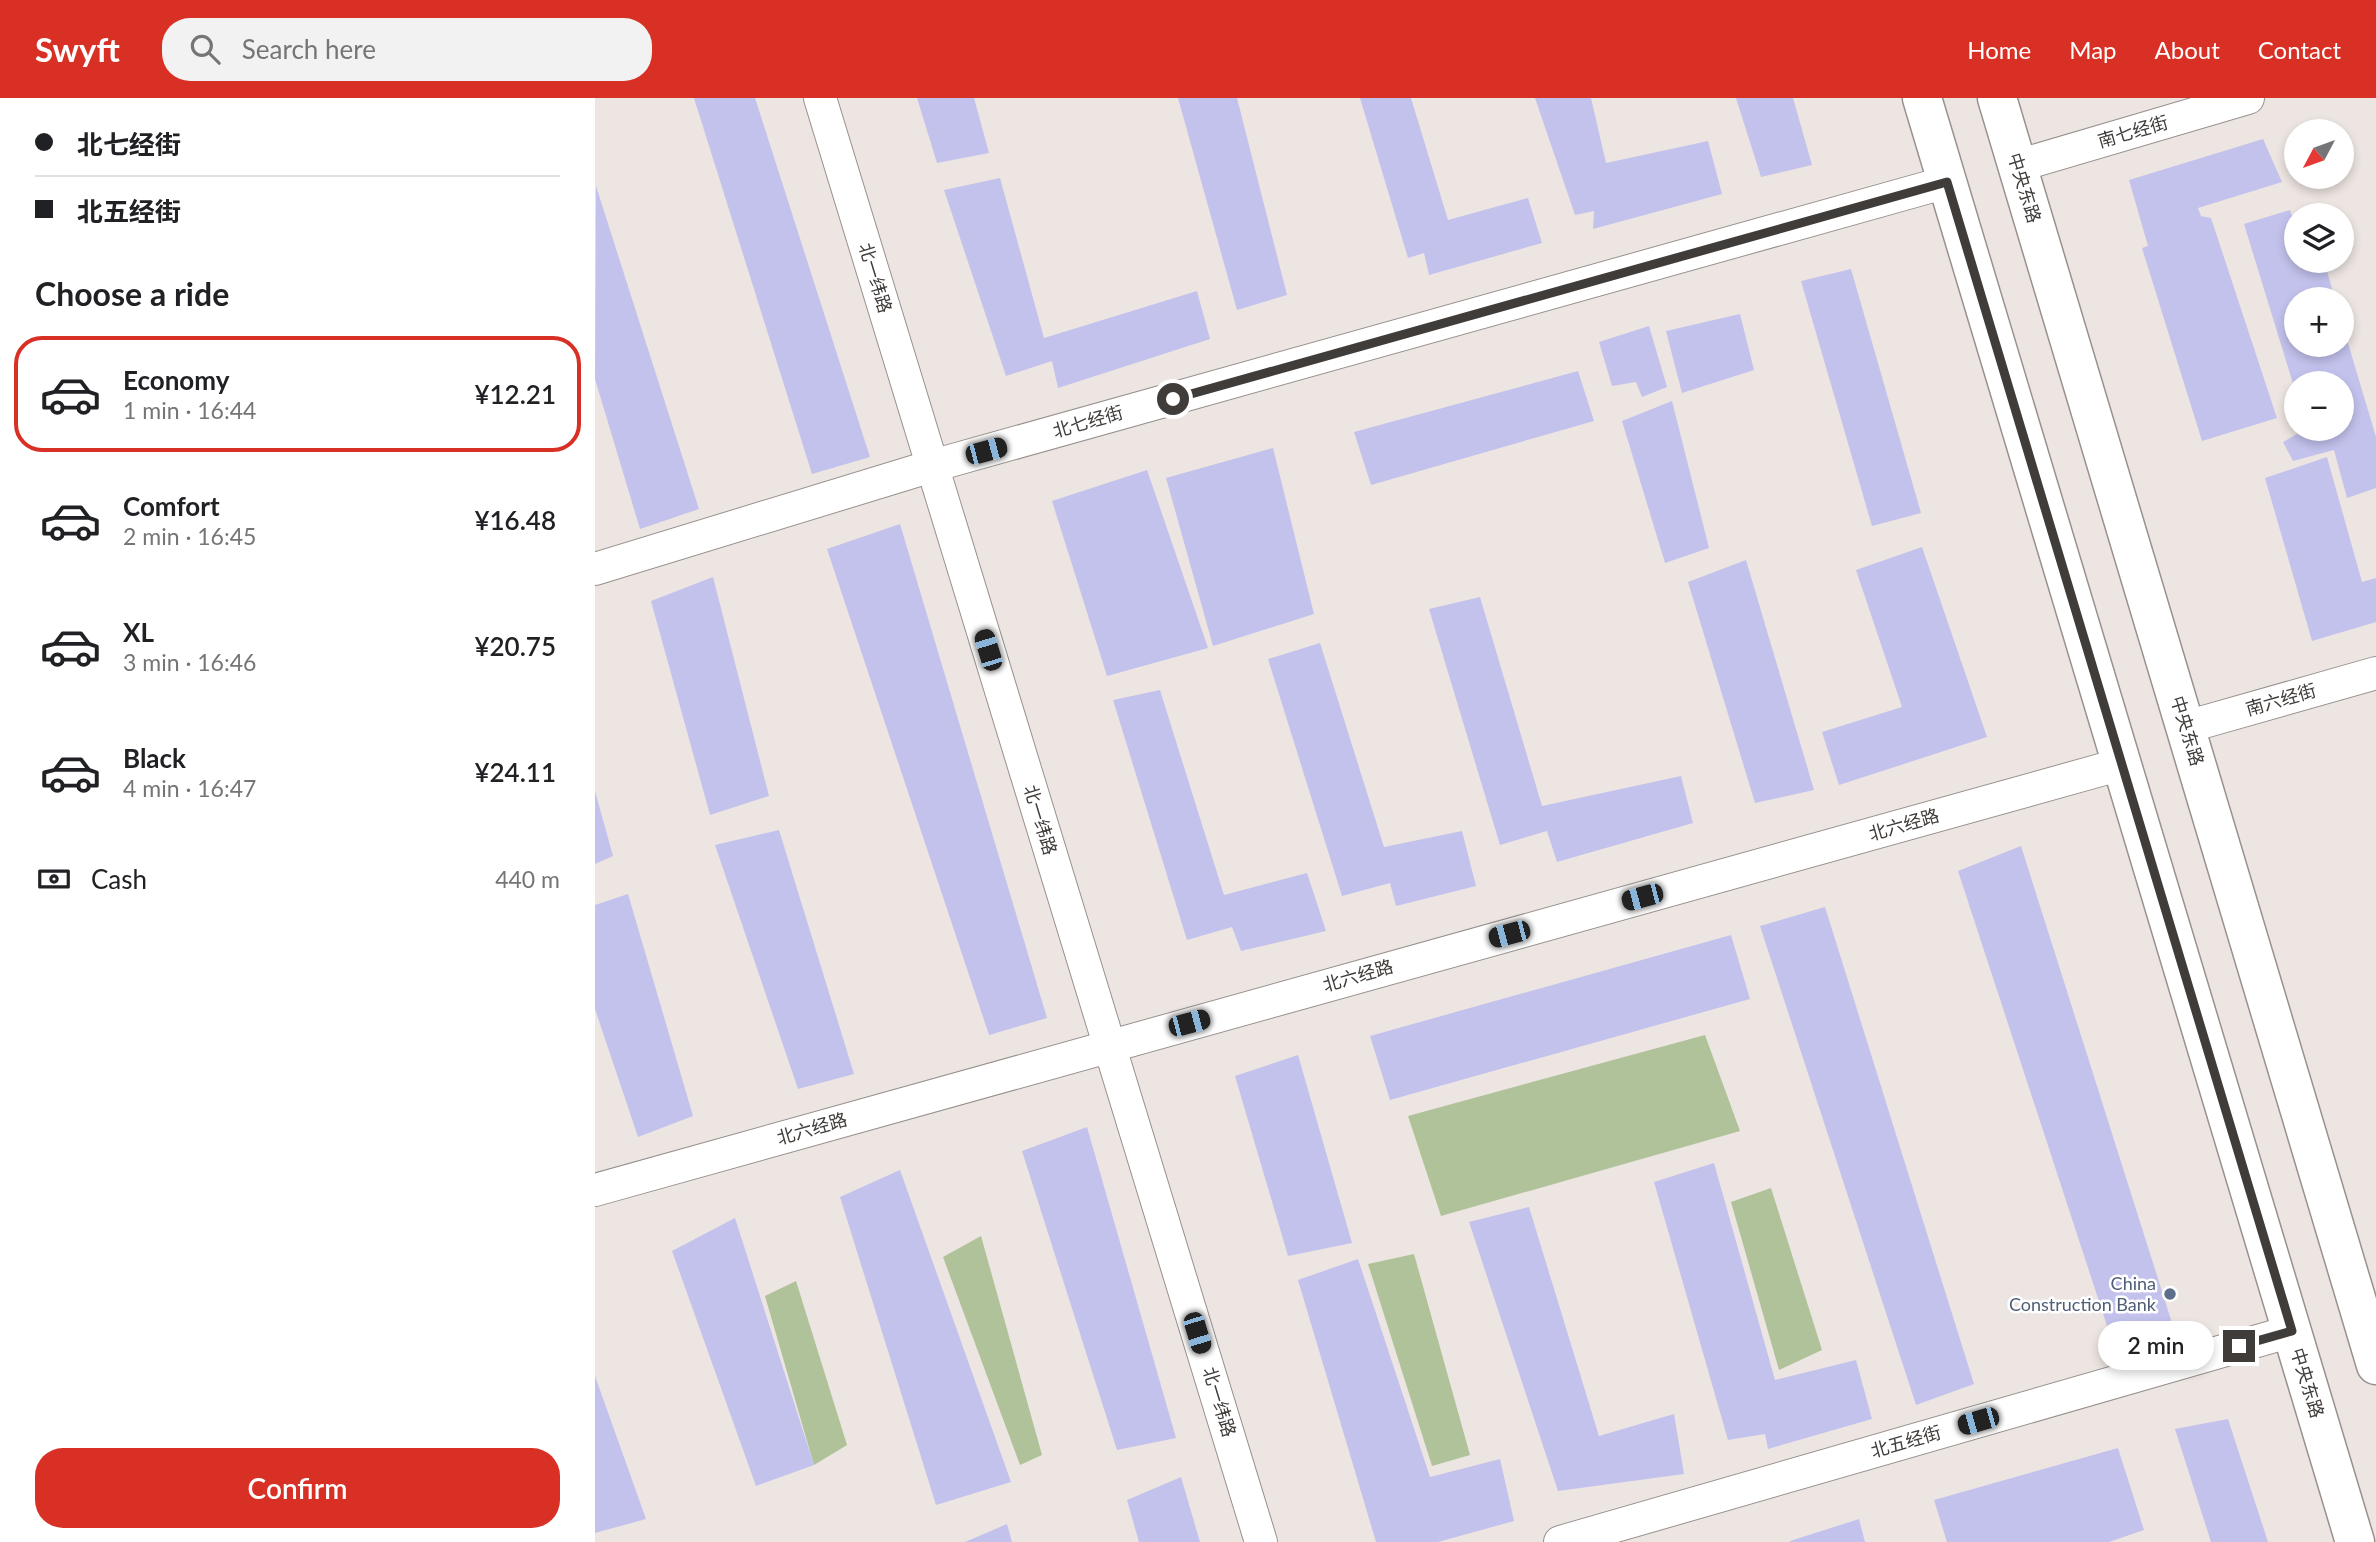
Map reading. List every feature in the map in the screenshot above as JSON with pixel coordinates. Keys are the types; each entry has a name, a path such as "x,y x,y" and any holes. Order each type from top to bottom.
{"main road":[{"name":"中央东路","path":"1922,98 2355,1542"},
{"name":"中央东路","path":"1997,98 2376,1362"}],"street":[{"name":"北一纬路","path":"820,98 1261,1542"},
{"name":"南七经街","path":"2017,166 2248,98"},
{"name":"北七经街","path":"595,569 932,466 1947,182"},
{"name":"南六经街","path":"2186,727 2376,673"},
{"name":"北六经路","path":"595,1190 2122,764"},
{"name":"北五经街","path":"1560,1542 2292,1331"}],"green space":[{"path":"1705,1035 1740,1131 1441,1216 1408,1116"},
{"path":"1771,1188 1822,1350 1779,1370 1731,1202"},
{"path":"981,1236 1042,1455 1020,1465 943,1257"},
{"path":"1414,1254 1470,1455 1432,1466 1368,1264"},
{"path":"796,1281 847,1445 814,1465 765,1296"}],"building":[{"path":"694,98 755,98 870,457 812,474"},
{"path":"917,98 974,98 989,153 937,163"},
{"path":"1178,98 1237,98 1287,295 1237,310"},
{"path":"1360,98 1411,98 1448,220 1528,198 1542,243 1429,275 1424,253 1408,258"},
{"path":"1535,98 1591,98 1606,163 1708,141 1722,194 1593,229 1594,211 1575,215"},
{"path":"1736,98 1793,98 1812,165 1761,177"},
{"path":"2263,139 2282,182 2198,208 2201,216 2211,218 2277,418 2202,441 2142,248 2148,246 2129,180"},
{"path":"1000,178 1044,338 1197,291 1210,339 1058,388 1052,361 1006,376 944,190"},
{"path":"596,186 699,509 640,529 595,379"},
{"path":"2284,212 2284,273 2327,273 2332,287 2284,287 2284,354 2244,224"},
{"path":"1851,269 1921,513 1872,526 1801,281"},
{"path":"1740,314 1754,370 1682,393 1666,331"},
{"path":"1649,326 1667,387 1642,397 1636,382 1612,386 1599,342"},
{"path":"2285,357 2352,357 2376,437 2376,488 2347,498 2334,450 2293,461 2283,442 2354,441 2354,371 2289,371"},
{"path":"1578,371 1594,421 1371,485 1354,432"},
{"path":"1672,401 1709,548 1665,563 1622,421"},
{"path":"1273,448 1314,614 1213,646 1166,478"},
{"path":"2327,457 2362,582 2376,578 2376,622 2312,641 2265,478"},
{"path":"1147,470 1208,648 1107,676 1052,501"},
{"path":"900,524 1047,1018 989,1035 827,549"},
{"path":"1922,547 1987,737 1839,785 1822,732 1902,707 1856,570"},
{"path":"1746,560 1814,790 1755,803 1688,582"},
{"path":"713,577 769,796 710,815 651,601"},
{"path":"1480,597 1542,806 1681,776 1693,823 1557,862 1547,831 1500,845 1429,609"},
{"path":"1320,643 1384,847 1462,831 1476,886 1396,906 1390,883 1342,896 1268,659"},
{"path":"1160,690 1224,895 1307,873 1326,931 1241,951 1232,927 1187,940 1113,700"},
{"path":"595,791 613,856 595,864"},
{"path":"779,830 854,1074 798,1089 715,845"},
{"path":"2021,846 2172,1323 2111,1338 1958,871"},
{"path":"628,894 693,1116 638,1137 595,1009 595,905"},
{"path":"1825,907 1974,1384 1916,1405 1760,926"},
{"path":"1731,935 1750,999 1390,1100 1370,1036"},
{"path":"1298,1055 1352,1243 1288,1256 1235,1076"},
{"path":"1087,1127 1176,1438 1117,1450 1022,1151"},
{"path":"1714,1163 1775,1380 1856,1360 1872,1419 1768,1449 1765,1434 1728,1440 1654,1182"},
{"path":"900,1170 1011,1482 936,1505 840,1197"},
{"path":"1529,1207 1599,1436 1674,1414 1684,1474 1558,1491 1469,1222"},
{"path":"735,1218 814,1465 756,1486 672,1251"},
{"path":"1358,1259 1430,1477 1500,1459 1514,1521 1438,1542 1376,1542 1298,1280"},
{"path":"595,1376 646,1519 595,1533"},
{"path":"2228,1419 2268,1542 2211,1542 2175,1429"},
{"path":"2118,1448 2144,1530 2109,1542 1947,1542 1934,1500"},
{"path":"1181,1477 1200,1542 1139,1542 1127,1500"},
{"path":"1859,1519 1865,1542 1790,1542 1790,1541"},
{"path":"1007,1524 1012,1542 965,1542"}],"place":[{"name":"China Construction Bank","path":"2170,1294"}],"route":[{"path":"1173,399 1947,182 2292,1331 2239,1346"}]}
